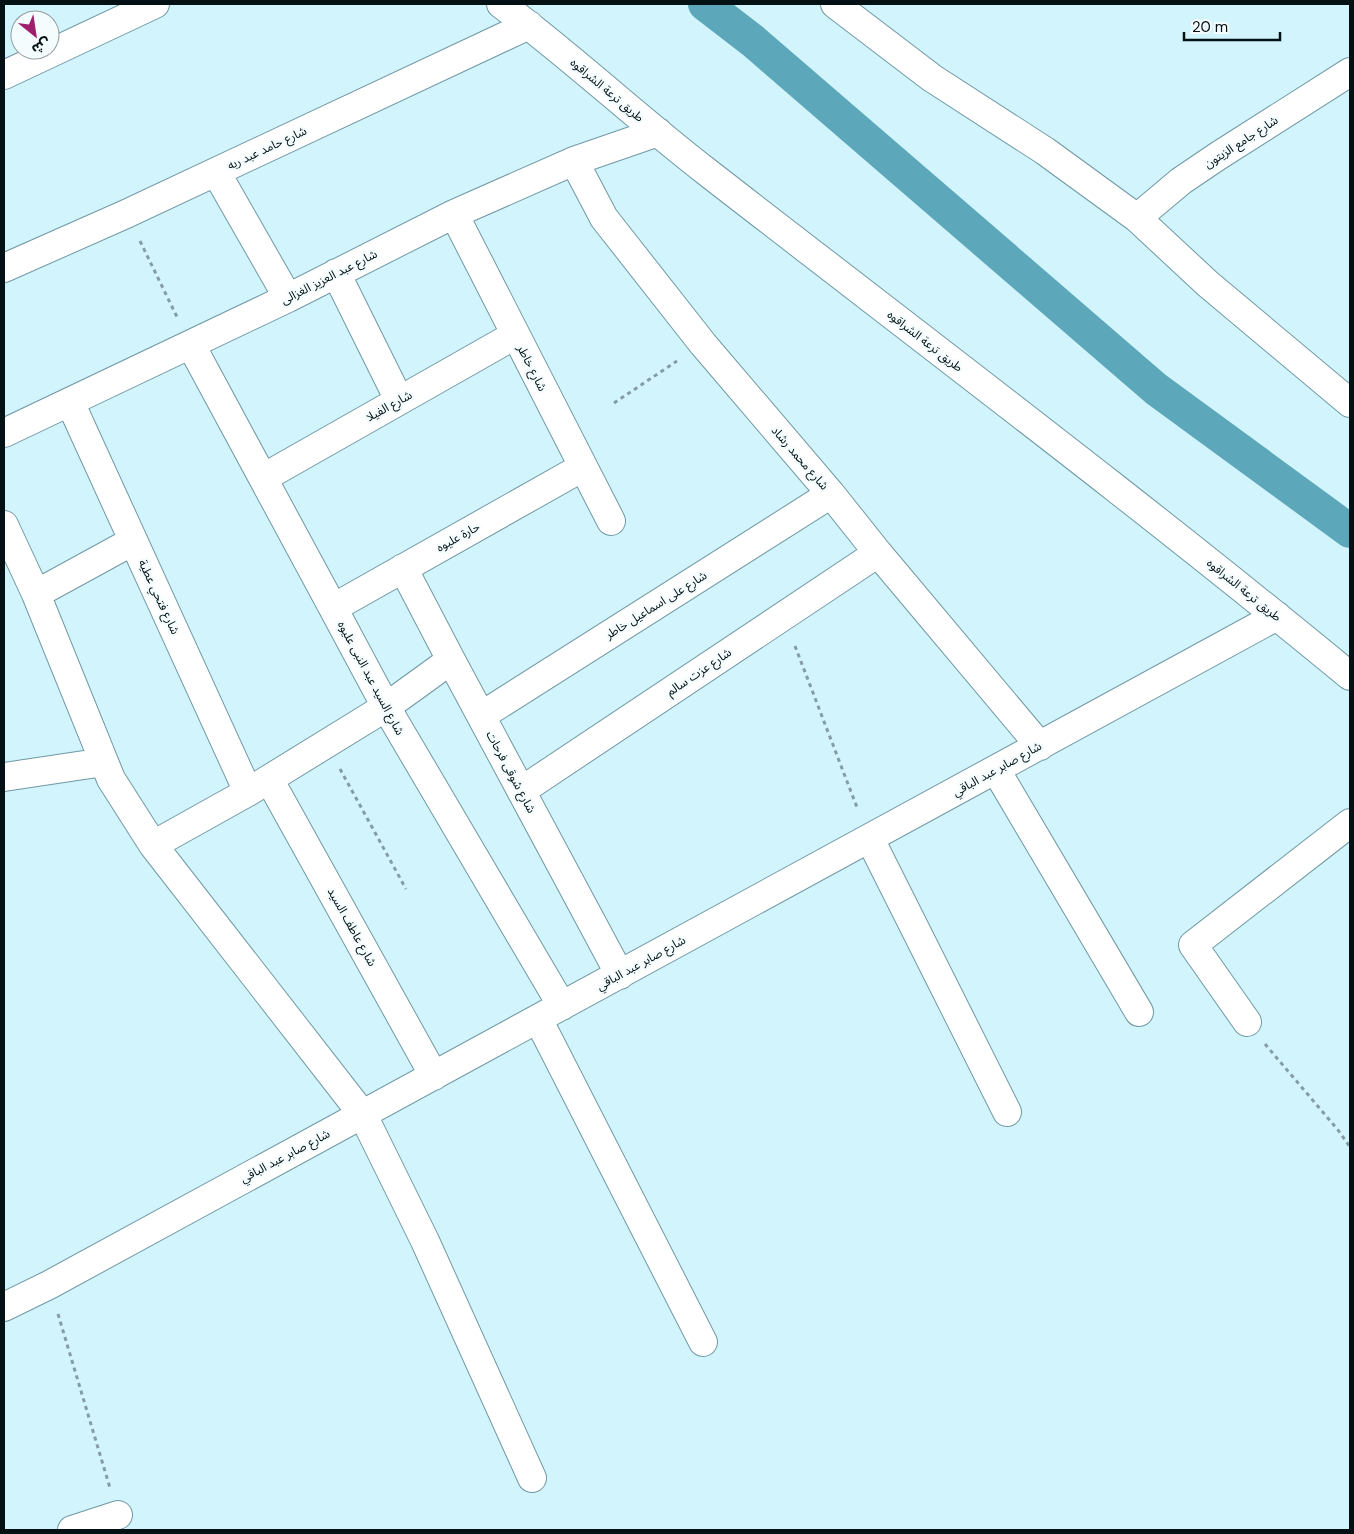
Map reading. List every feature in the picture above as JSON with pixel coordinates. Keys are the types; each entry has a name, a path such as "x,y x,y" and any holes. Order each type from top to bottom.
{"street":[{"path":"4,75 156,4"},
{"name":"طريق ترعة الشراقوه","path":"501,4 689,158 1221,570 1350,676"},
{"path":"835,4 932,78 1045,151 1137,218 1208,284 1350,403"},
{"name":"شارع حامد عبد ربه","path":"4,268 126,214 529,25"},
{"name":"شارع جامع الزيتون","path":"1137,218 1181,182 1218,156 1350,72"},
{"name":"شارع عبد العزيز الغزالى","path":"4,433 288,298 454,214 574,161 658,132"},
{"name":"شارع محمد رشاد","path":"574,161 604,218 702,344 831,494 1040,746"},
{"path":"216,172 288,298"},
{"name":"شارع خاطر","path":"454,214 611,521"},
{"path":"336,273 399,400"},
{"name":"شارع الفيلا","path":"263,478 515,335"},
{"name":"شارع السيد عبد النبى عليوه","path":"191,345 386,707 562,1006"},
{"name":"شارع فتحي عطية","path":"70,402 133,541 259,785"},
{"name":"حارة عليوه","path":"334,608 583,467"},
{"name":"شارع على اسماعيل خاطر","path":"481,716 831,494"},
{"path":"4,525 36,594 111,780 154,846 363,1114 425,1241 532,1478"},
{"path":"36,594 133,541"},
{"name":"شارع عزت سالم","path":"521,791 878,553"},
{"name":"شارع شوقى فرحات","path":"404,568 451,660 620,975"},
{"name":"شارع صابر عبد الباقي","path":"4,1307 49,1285 1277,616"},
{"path":"154,846 259,785 386,707 451,660"},
{"path":"4,777 104,762"},
{"path":"996,770 1139,1012"},
{"name":"شارع عاطف السيد","path":"259,785 434,1076"},
{"path":"1247,1022 1193,945 1350,823"},
{"path":"870,839 1007,1112"},
{"path":"538,1019 703,1342"},
{"path":"72,1530 118,1515"}],"path":[{"path":"126,214 191,345"},
{"path":"614,403 702,344"},
{"path":"783,616 870,839"},
{"path":"326,744 406,889"},
{"path":"1247,1022 1338,1130 1350,1147"},
{"path":"49,1285 118,1515"}],"waterway":[{"path":"705,4 753,41 1156,389 1350,531"}]}
